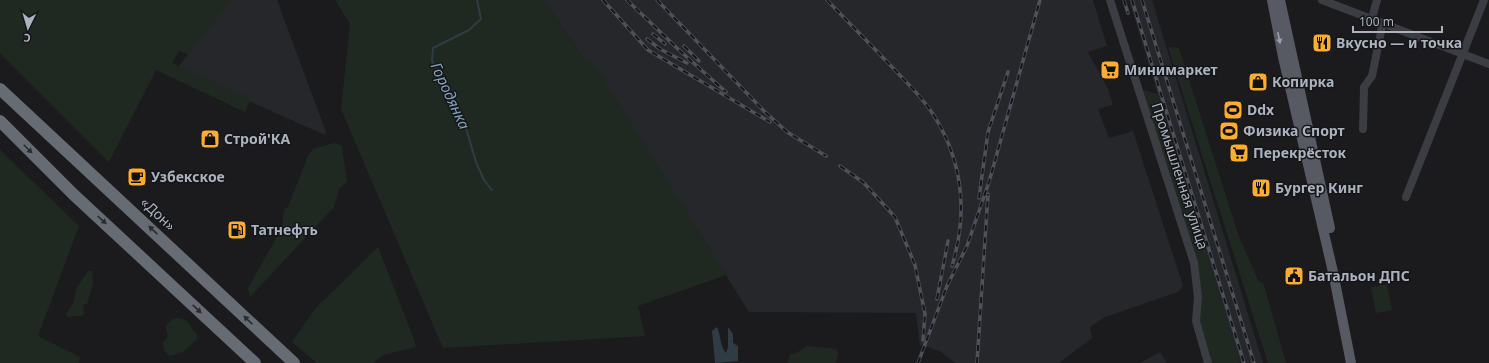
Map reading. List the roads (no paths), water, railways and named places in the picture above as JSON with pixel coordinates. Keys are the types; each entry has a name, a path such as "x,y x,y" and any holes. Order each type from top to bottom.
{"highway":[{"name":"«Дон»","path":"0,89 294,363"},
{"path":"0,121 73,194 255,363"}],"main road":[{"path":"1272,0 1283,58 1334,272 1351,363"},
{"path":"1280,0 1295,76 1341,272 1357,363"}],"street":[{"name":"Промышленная улица","path":"1110,0 1194,263 1198,297 1196,321 1208,363"},
{"path":"1322,0 1384,22 1463,55 1489,64"},
{"path":"1372,18 1377,0"},
{"path":"1406,197 1484,0"},
{"path":"1363,129 1364,87 1372,76 1384,22"}],"waterway":[{"name":"Городянка","path":"477,0 481,19 469,30 433,48 432,61 443,79 453,107 466,128 476,162 484,180 492,190"}],"railway":[{"path":"603,0 648,50 770,122"},
{"path":"627,0 680,51 726,92"},
{"path":"657,0 764,111 787,132 826,156"},
{"path":"827,0 919,96 929,108 943,132 951,150 960,188 960,226 952,266"},
{"path":"918,363 947,286 967,246 989,182 1040,0"},
{"path":"1124,0 1128,13"},
{"path":"1132,0 1244,363"},
{"path":"1142,0 1254,363"},
{"path":"653,34 665,44"},
{"path":"647,39 660,49 687,63"},
{"path":"684,46 699,61"},
{"path":"979,198 988,132 1008,72"},
{"path":"840,166 864,183 895,217 915,265 925,314 923,340"},
{"path":"977,363 988,194"},
{"path":"937,299 948,241"}],"place":[{"name":"Вкусно — и точка","path":"1322,43"},
{"name":"Минимаркет","path":"1110,70"},
{"name":"Копирка","path":"1258,82"},
{"name":"Ddx","path":"1233,110"},
{"name":"Физика Спорт","path":"1229,131"},
{"name":"Строй'КА","path":"210,139"},
{"name":"Перекрёсток","path":"1239,153"},
{"name":"Узбекское","path":"137,177"},
{"name":"Бургер Кинг","path":"1261,188"},
{"name":"Татнефть","path":"237,230"},
{"name":"Батальон ДПС","path":"1294,276"}]}
